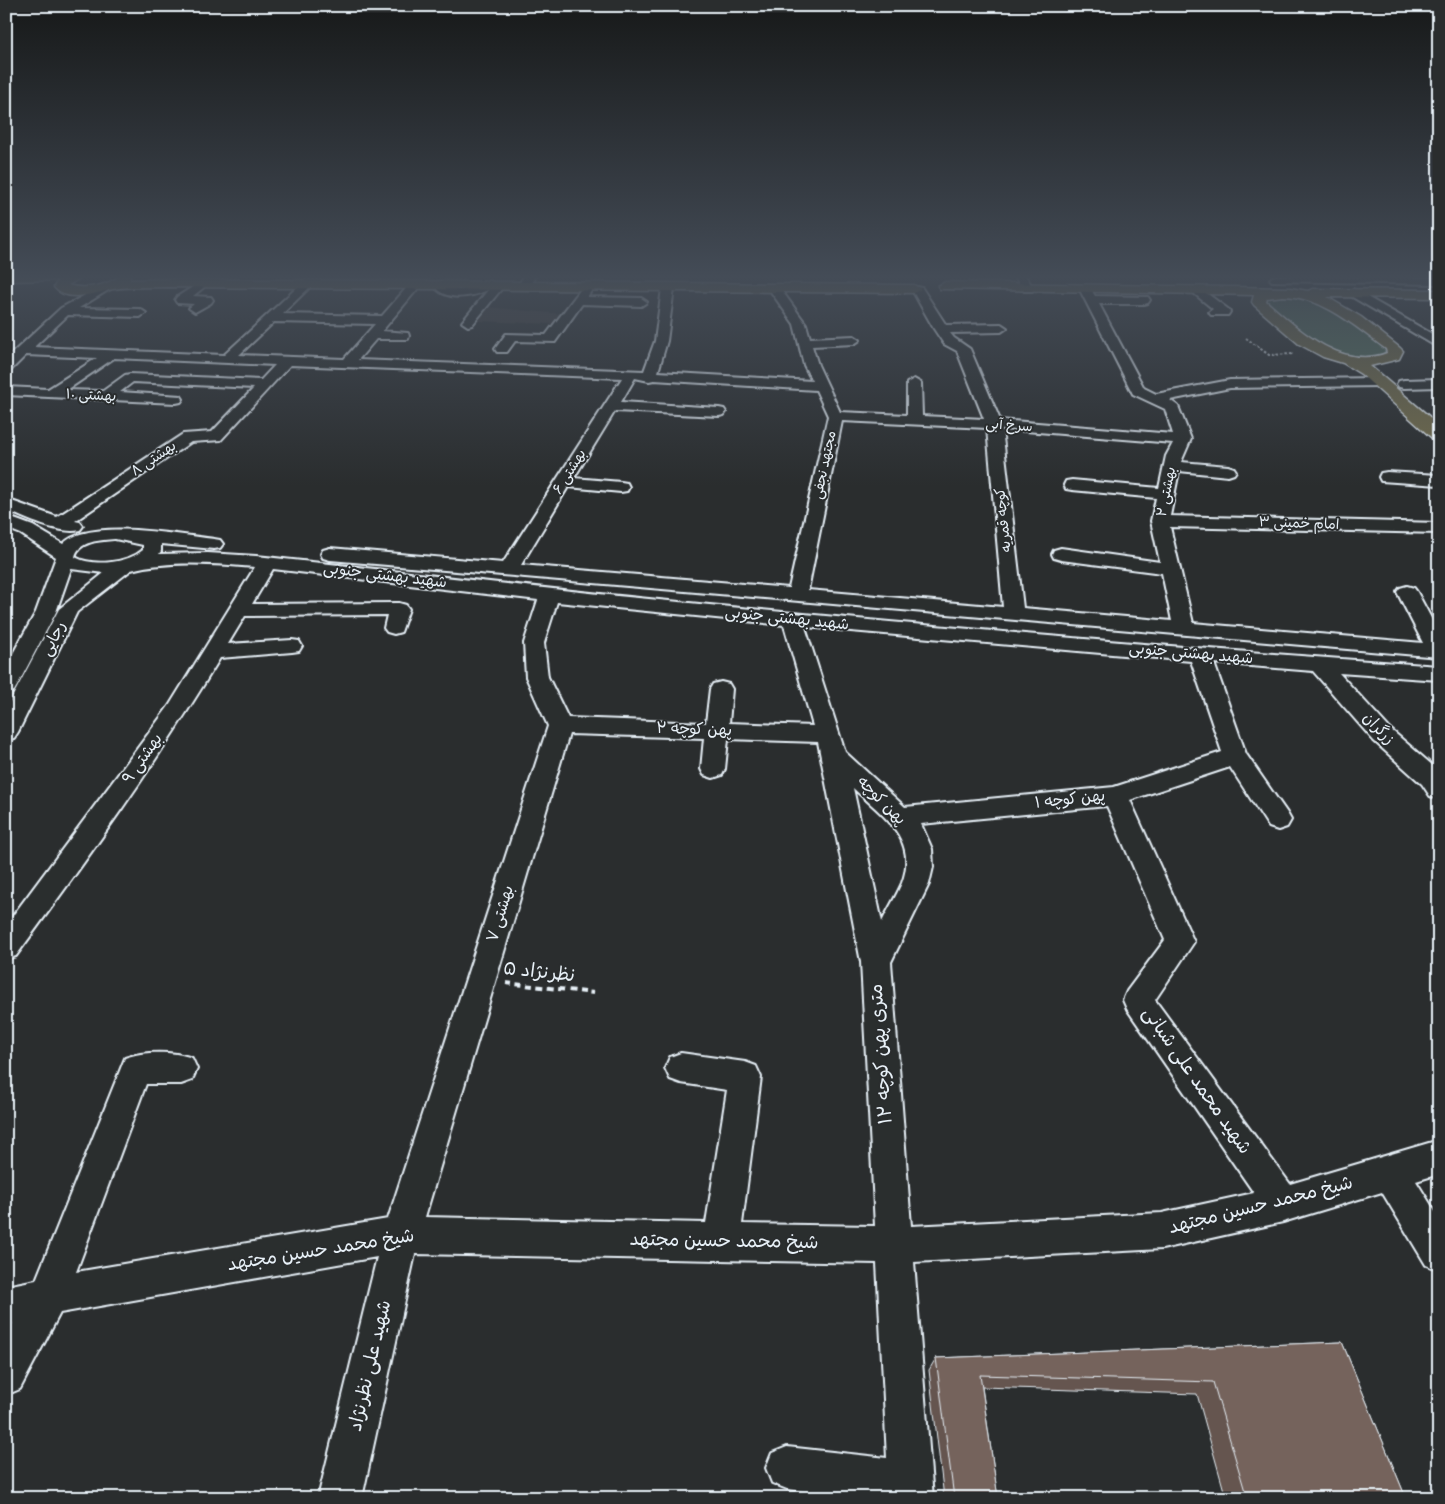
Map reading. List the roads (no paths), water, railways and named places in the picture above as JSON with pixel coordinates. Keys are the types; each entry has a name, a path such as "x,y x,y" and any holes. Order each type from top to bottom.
{"main road":[{"path":"1310,345 1322,352 1349,360 1368,371 1439,436"},
{"path":"1349,360 1378,361 1394,356 1395,351 1390,345"},
{"path":"1378,361 1439,414"}],"street":[{"path":"6,354 15,345"},
{"path":"6,367 29,345"},
{"path":"228,358 242,345"},
{"path":"349,362 363,345"},
{"path":"502,349 505,345"},
{"path":"649,377 660,345"},
{"name":"مجتهد نجفی","path":"797,596 836,416 812,365 806,345"},
{"name":"کوچه قمریه","path":"956,345 963,349 994,424 1014,615"},
{"path":"1115,345 1138,391 1171,406 1183,439"},
{"path":"23,351 631,374 649,377 821,386"},
{"path":"50,394 112,354"},
{"name":"بهشتی ۸","path":"60,523 188,436 216,437 287,360"},
{"name":"بهشتی ۶","path":"508,570 631,374"},
{"path":"104,397 130,378 266,384"},
{"path":"1153,399 1230,384 1380,382"},
{"path":"914,383 915,420"},
{"path":"1404,384 1439,383"},
{"name":"بهشتی ۱۰","path":"6,391 176,400"},
{"path":"611,406 719,412"},
{"name":"سرخ آبی","path":"836,416 994,424 1183,439"},
{"path":"1073,430 1075,447"},
{"name":"بهشتی ۲","path":"1183,439 1174,456 1160,521 1184,630"},
{"path":"1172,466 1228,472"},
{"path":"1387,477 1439,480"},
{"path":"564,482 621,487"},
{"path":"1072,485 1166,494"},
{"path":"6,504 47,520 115,534"},
{"path":"1311,507 1326,525"},
{"path":"6,521 27,530 65,556 68,548 84,539 115,534"},
{"name":"امام خمینی ۳","path":"1160,521 1439,528"},
{"name":"شهید بهشتی جنوبی","path":"115,534 797,596 1438,651"},
{"name":"رجایی","path":"6,732 69,609 131,564 147,556 154,546 152,542 140,537"},
{"path":"1060,554 1171,569"},
{"name":"شهید بهشتی جنوبی","path":"65,556 68,562 75,565 101,568 173,557 236,559 549,595 793,620 1320,665 1439,673"},
{"name":"رجایی","path":"6,686 46,612 65,556"},
{"name":"بهشتی ۹","path":"6,947 58,878 177,710 268,563"},
{"path":"603,600 613,579"},
{"path":"1407,592 1438,651"},
{"path":"549,595 534,643 536,677 560,726"},
{"path":"239,610 399,609 394,628"},
{"name":"۱۲ متری پهن کوچه","path":"793,620 831,745 876,962 910,1490"},
{"path":"213,652 292,646"},
{"path":"1200,655 1235,756 1278,820"},
{"name":"زرگران","path":"1320,665 1382,735 1431,778 1439,790"},
{"path":"713,769 721,690"},
{"name":"پهن کوچه ۲","path":"560,726 718,730 831,745"},
{"name":"بهشتی ۷","path":"401,1235 560,726"},
{"name":"پهن کوچه","path":"831,745 900,817 912,832 919,849 920,867 915,884 876,962"},
{"name":"پهن کوچه ۱","path":"900,817 1115,796 1235,756"},
{"name":"شهید محمد علی شبانی","path":"1115,796 1180,942 1138,1000 1283,1204"},
{"path":"6,1375 48,1296 136,1068 181,1069"},
{"path":"681,1068 746,1077 721,1242"},
{"name":"شیخ محمد حسین مجتهد","path":"6,1306 48,1296 401,1235 894,1245 1162,1231 1283,1204 1439,1157"},
{"path":"1390,1172 1439,1252"},
{"name":"شهید علی نظرنژاد","path":"340,1498 401,1235"},
{"path":"788,1468 910,1490"}]}
